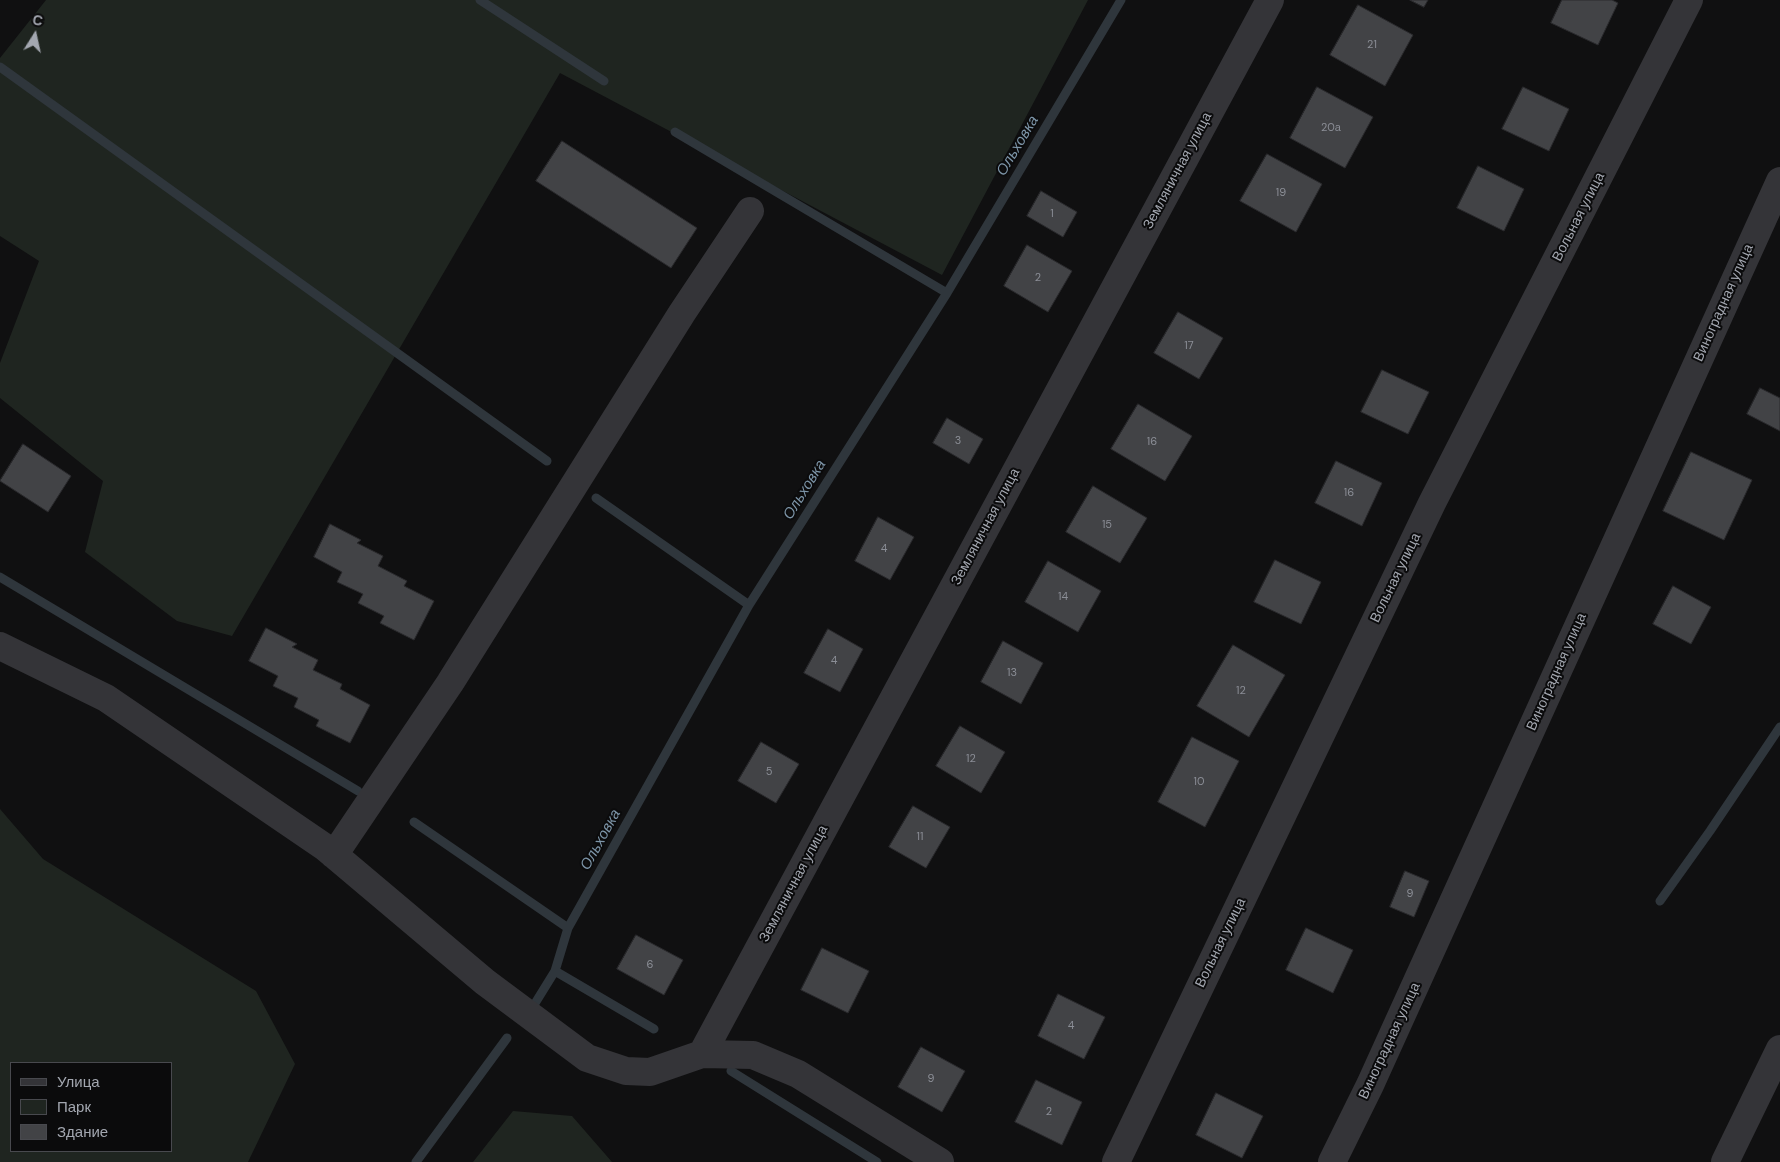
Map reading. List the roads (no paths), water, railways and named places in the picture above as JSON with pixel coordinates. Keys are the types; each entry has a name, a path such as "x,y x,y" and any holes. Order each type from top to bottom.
{"street":[{"name":"Земляничная улица","path":"702,1054 1270,0"},
{"name":"Вольная улица","path":"1116,1162 1432,503 1689,0"},
{"name":"Виноградная улица","path":"1332,1162 1374,1076 1780,181"},
{"path":"334,855 450,683 677,321 750,211"},
{"path":"0,646 106,698 334,855 485,982 588,1058 626,1070 650,1072 702,1054 753,1055 798,1074 940,1162"},
{"path":"1725,1162 1780,1049"}],"waterway":[{"path":"480,0 604,81"},
{"name":"Ольховка","path":"534,1005 555,971 568,928 749,605 947,293 1121,0"},
{"path":"0,67 547,461"},
{"path":"675,132 947,293"},
{"path":"596,498 749,605"},
{"path":"0,577 358,791"},
{"path":"1660,901 1780,727"},
{"path":"414,822 568,928"},
{"path":"555,971 654,1029"},
{"name":"Ольховка","path":"416,1162 507,1038"},
{"path":"731,1071 877,1162"}]}
